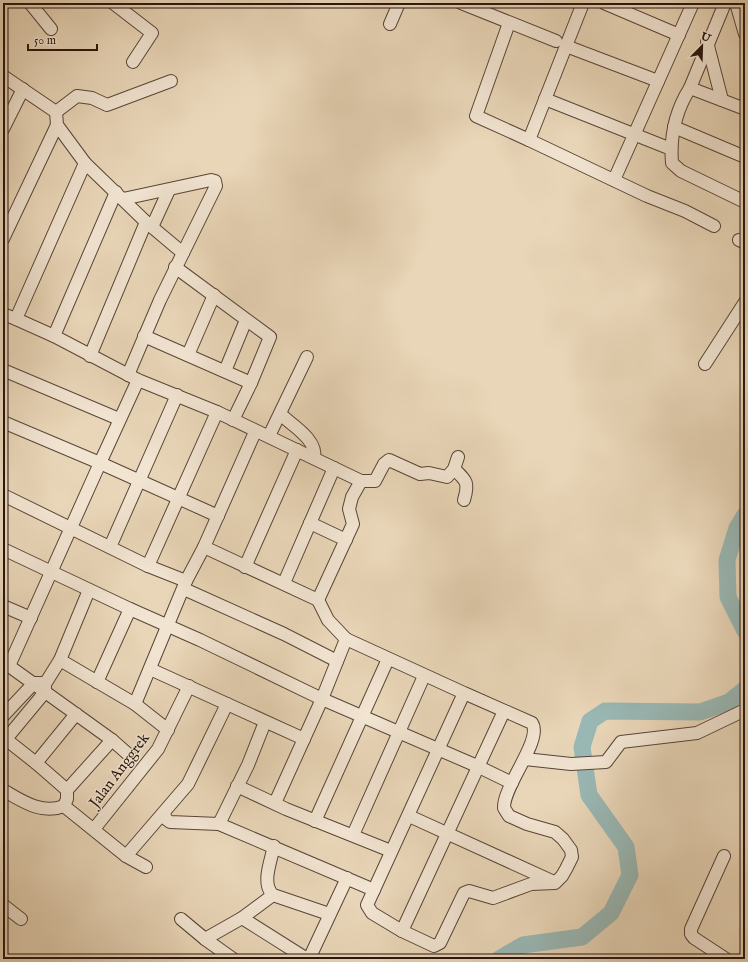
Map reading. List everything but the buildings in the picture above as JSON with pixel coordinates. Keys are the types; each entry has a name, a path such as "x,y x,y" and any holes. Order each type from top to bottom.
{"street":[{"path":"30,3 51,29"},
{"path":"113,3 152,33 133,62"},
{"path":"390,24 399,3"},
{"path":"461,3 561,44 658,81"},
{"path":"529,140 545,99 561,44 583,3"},
{"path":"604,3 679,34"},
{"path":"614,180 693,3"},
{"path":"725,3 707,42 674,127 671,149 672,163 677,169 745,202"},
{"path":"736,3 745,34"},
{"path":"509,23 476,116 685,211 714,226"},
{"path":"707,42 722,100"},
{"path":"3,76 56,112"},
{"path":"56,112 77,96 92,98 107,105 171,81"},
{"path":"690,88 745,109"},
{"path":"3,129 23,89"},
{"path":"545,99 671,149"},
{"path":"3,239 57,125 56,112"},
{"path":"57,125 85,163 182,253"},
{"path":"674,127 745,157"},
{"path":"16,319 85,163"},
{"path":"119,196 169,190 211,180 216,182 216,186 175,267 144,336 133,377 119,419 100,463 31,618 6,665 42,686 129,754"},
{"path":"90,356 149,224 169,190"},
{"path":"54,336 119,196"},
{"path":"175,267 270,337 251,383 233,420"},
{"path":"188,355 214,295"},
{"path":"705,364 745,302"},
{"path":"3,314 54,336 133,377 217,412 255,432 269,436 361,481 374,481 384,464 389,460 422,474 429,473 446,477 456,463 468,487 464,500"},
{"path":"224,371 246,320"},
{"path":"144,336 251,383"},
{"path":"269,436 307,357"},
{"path":"3,370 119,419"},
{"path":"110,547 177,395"},
{"path":"148,566 217,412"},
{"path":"280,414 311,442 316,452 314,458"},
{"path":"3,422 100,463 218,516"},
{"path":"135,704 185,585 204,547 255,432"},
{"path":"245,567 297,450"},
{"path":"284,583 334,468"},
{"path":"318,600 352,524 349,509 361,481"},
{"path":"3,495 337,661"},
{"path":"310,523 346,540"},
{"path":"204,547 318,600 328,620 346,639 424,676 464,693 532,723 535,727 535,731 524,758 504,802 504,808 509,816 527,824 555,832 571,850 572,857 562,876 554,883 531,884 493,898 469,891 464,893 440,943 434,946 402,931 372,913 368,909 367,905 439,751 464,693"},
{"path":"3,549 322,699 439,751 477,766 512,783"},
{"path":"67,790 4,738 60,660 89,590"},
{"path":"3,606 31,618"},
{"path":"96,682 130,609"},
{"path":"275,803 322,699 346,639"},
{"path":"315,821 388,659"},
{"path":"60,660 135,704 168,730"},
{"path":"150,669 304,739"},
{"path":"353,835 400,733 424,676"},
{"path":"3,716 42,686"},
{"name":"Jalan Anggrek","path":"94,829 158,749 189,686"},
{"path":"126,856 164,814 168,806 188,784 227,704"},
{"path":"524,758 570,764 606,762 621,742 697,733 745,710"},
{"path":"402,931 477,766 504,711"},
{"path":"36,763 76,714"},
{"path":"219,824 238,786 265,722"},
{"path":"3,790 32,806 42,809 54,810 64,806 67,799 67,790 112,740"},
{"path":"238,786 315,821 391,851"},
{"path":"64,806 126,856 146,867"},
{"path":"164,814 166,819 170,822 219,824 274,846 374,890"},
{"path":"409,816 447,832 554,883"},
{"path":"274,846 266,884 268,891 272,896 329,914"},
{"path":"724,856 691,929 691,934 694,938 726,959"},
{"path":"242,918 308,959 347,878"},
{"path":"205,939 242,918 272,896"},
{"path":"3,905 21,919"},
{"path":"181,919 232,959"}],"waterway":[{"path":"745,515 737,528 727,560 728,597 745,631"},
{"path":"499,959 523,945 582,937 611,913 630,875 626,847 589,795 582,747 590,721 605,711 700,712 729,702 745,689"}]}
